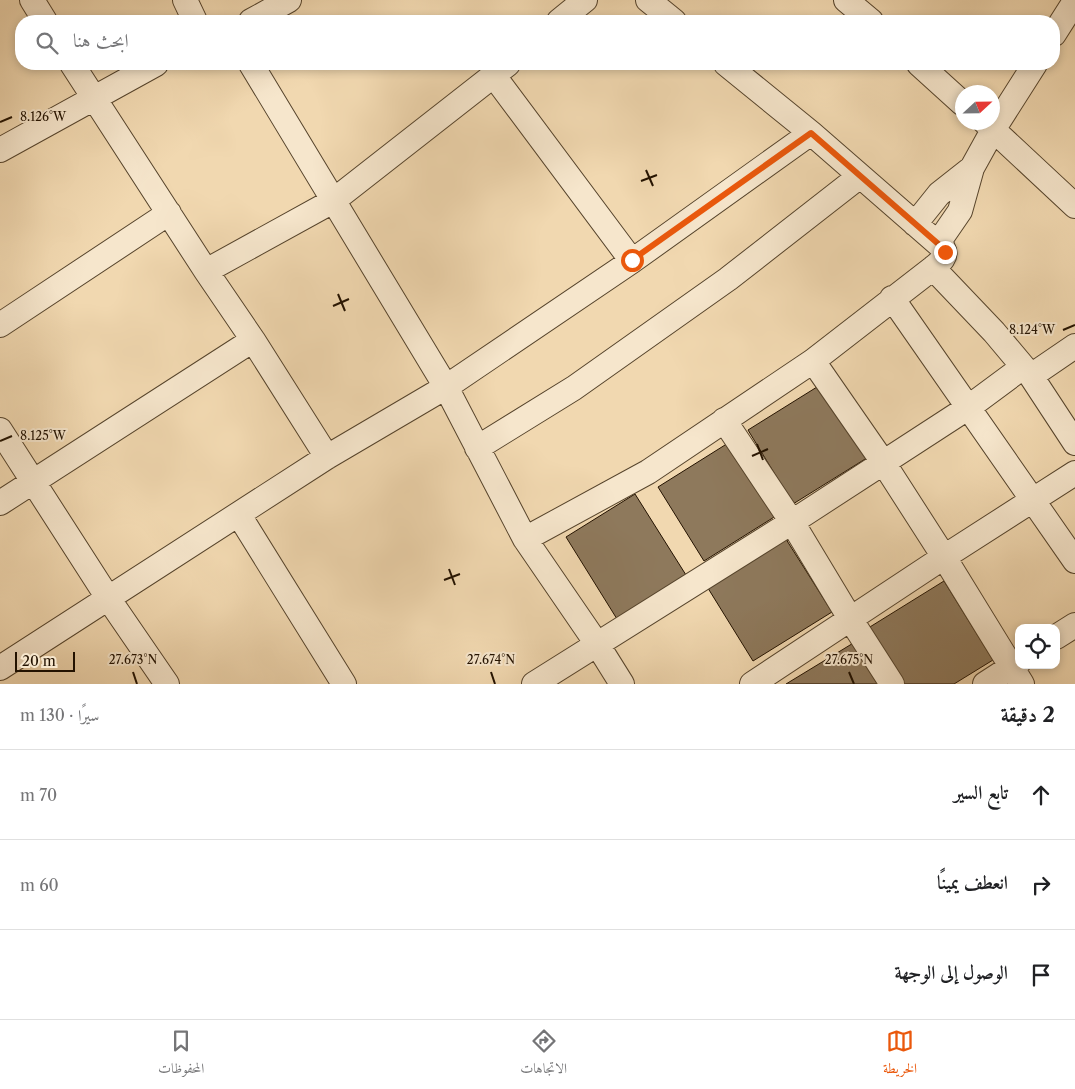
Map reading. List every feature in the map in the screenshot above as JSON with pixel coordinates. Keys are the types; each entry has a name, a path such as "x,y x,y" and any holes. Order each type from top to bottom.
{"street":[{"path":"32,0 41,15"},
{"path":"185,0 193,15"},
{"path":"262,15 289,0"},
{"path":"566,15 585,0"},
{"path":"648,0 667,15"},
{"path":"846,0 864,15"},
{"path":"1060,25 1075,1"},
{"path":"76,70 253,340 327,457"},
{"path":"0,150 145,70"},
{"path":"255,70 446,386 525,539 622,684"},
{"path":"206,271 333,201 501,70 632,260"},
{"path":"525,539 648,472 813,361 942,260 945,252 938,243 811,133 733,70"},
{"path":"925,70 955,97"},
{"path":"1000,111 1031,70"},
{"path":"938,243 960,211 972,168 987,130"},
{"path":"993,130 1075,206"},
{"path":"0,668 327,457 446,386 632,260 811,133"},
{"path":"915,224 939,194 972,168"},
{"path":"477,448 582,382 728,279 860,176"},
{"path":"0,325 169,214"},
{"path":"933,268 994,332 1027,371 1075,443"},
{"path":"892,298 1075,561"},
{"path":"0,503 253,340"},
{"path":"534,684 792,522 969,407 1027,371 1075,346"},
{"path":"813,361 883,462 1017,671 985,684"},
{"path":"724,420 792,522 892,684"},
{"path":"0,430 108,598 167,684"},
{"path":"752,684 1075,473"},
{"path":"239,515 344,684"},
{"path":"1060,634 1075,625"}],"building":[{"path":"825,382 870,456 793,504 748,430"},
{"path":"733,440 779,514 704,561 658,487"},
{"path":"635,494 686,575 617,619 566,537"},
{"path":"784,536 832,612 753,661 706,585"},
{"path":"944,581 993,660 954,684 899,684 865,630"},
{"path":"855,642 881,684 786,684"}],"route":[{"path":"632,260 811,133 943,248 945,252"}]}
